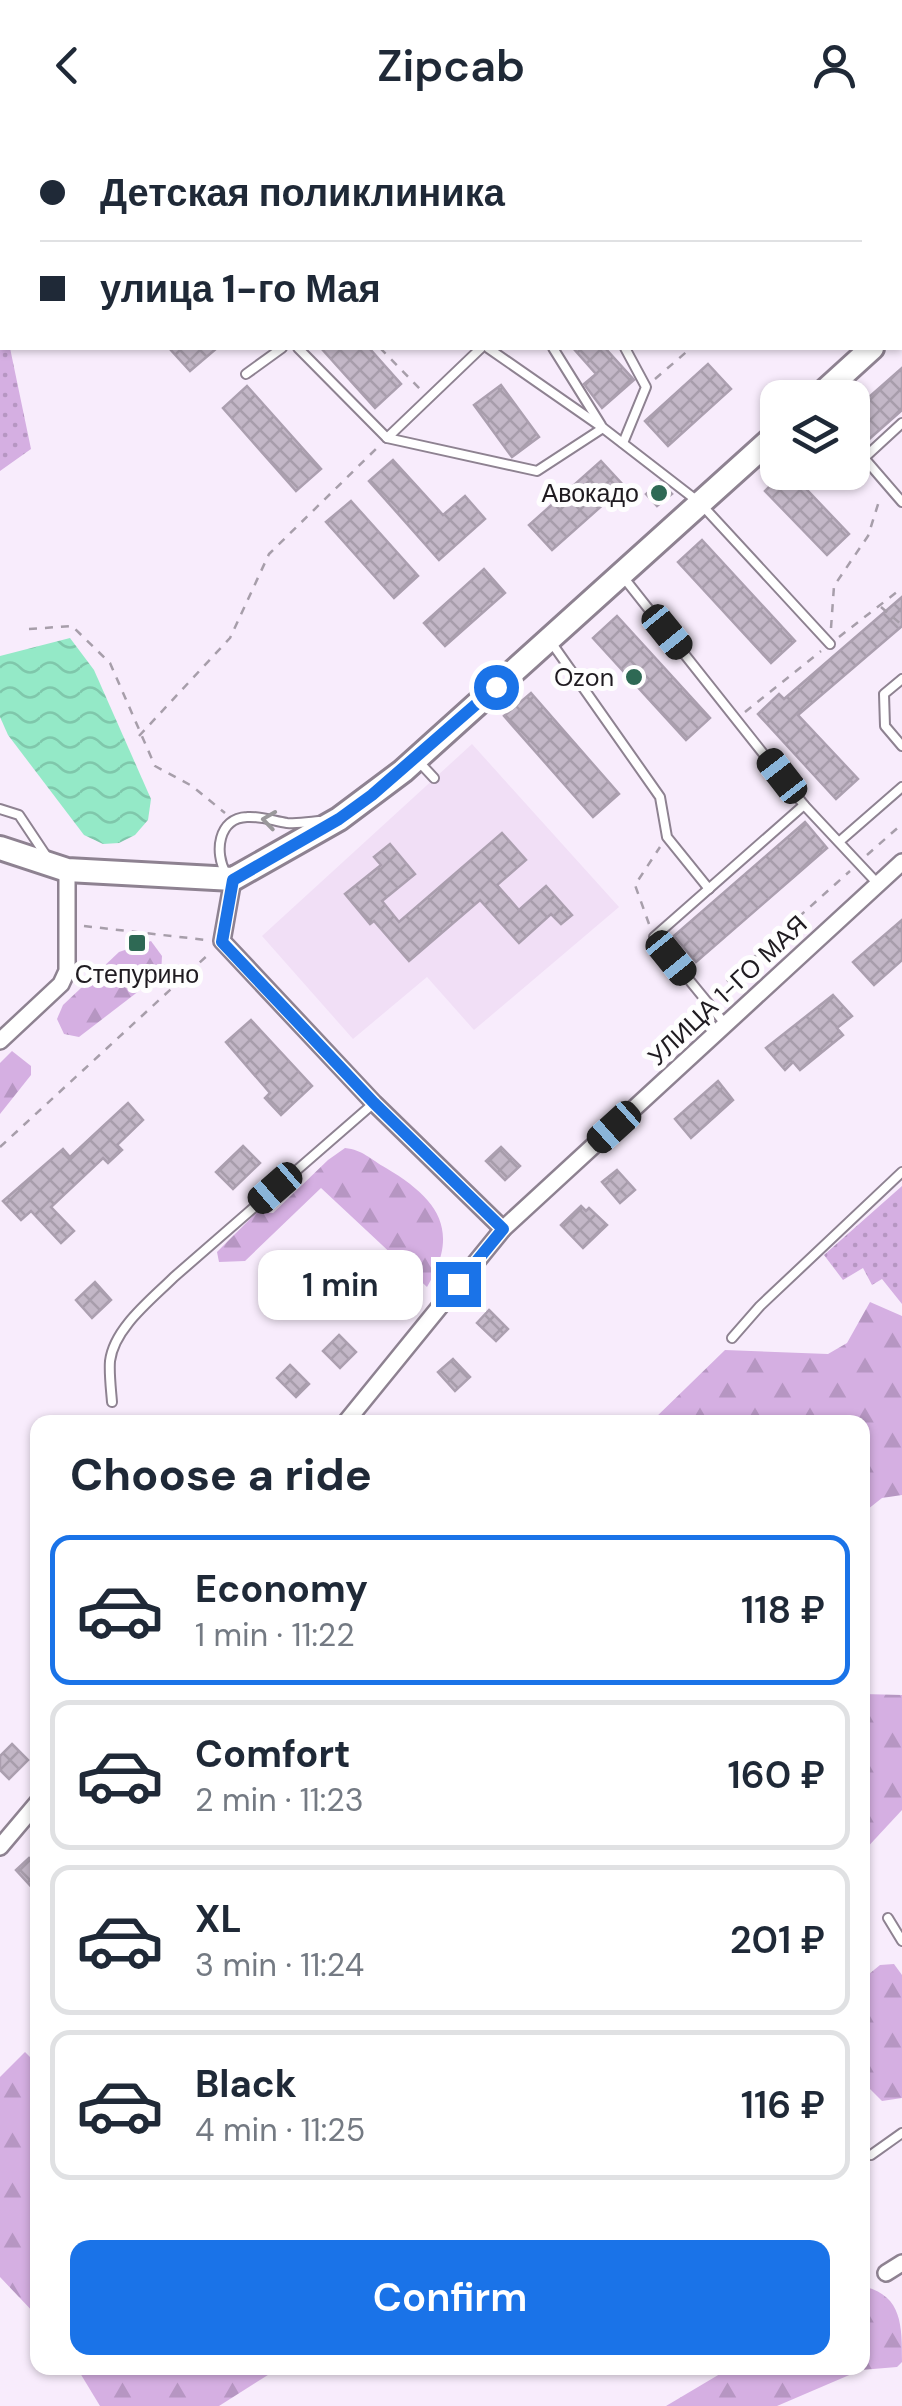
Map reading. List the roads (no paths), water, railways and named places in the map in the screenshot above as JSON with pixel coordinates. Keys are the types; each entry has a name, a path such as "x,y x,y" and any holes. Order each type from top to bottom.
{"street":[{"path":"837,380 870,350"},
{"path":"0,848 60,868 233,880 339,819 416,759 760,449"},
{"name":"УЛИЦА 1-ГО МАЯ","path":"352,1415 503,1229 902,862"},
{"path":"0,1041 61,984 68,971 60,868"},
{"path":"233,880 222,942 374,1103 503,1229"},
{"path":"0,1847 30,1811"},
{"path":"886,2273 902,2263"}],"lane":[{"path":"246,374 279,350"},
{"path":"300,350 387,438 538,471 603,428"},
{"path":"387,438 483,350"},
{"path":"488,350 603,428 700,503 830,644"},
{"path":"554,350 603,428"},
{"path":"623,443 646,387 625,350"},
{"path":"870,452 902,423"},
{"path":"870,465 902,502"},
{"path":"621,574 804,805 878,884"},
{"path":"548,639 660,797 666,838 708,889"},
{"path":"902,679 884,694 885,726 902,746"},
{"path":"416,759 434,778"},
{"path":"840,841 902,787"},
{"path":"726,1026 654,937 804,805"},
{"path":"0,809 19,815 60,868"},
{"path":"233,880 219,861 218,850 226,828 234,821 245,816 292,824 339,819"},
{"path":"112,1402 110,1358 123,1332 143,1308 374,1103"},
{"path":"732,1338 760,1306 902,1172"},
{"path":"888,1918 902,1941"},
{"path":"871,2154 902,2134"}],"water":[{"path":"70,638 94,670 151,799 148,820 135,835 119,843 103,844 84,835 8,735 0,717 0,656"}],"place":[{"name":"Авокадо","path":"659,493"},
{"name":"Ozon","path":"634,677"},
{"name":"Степурино","path":"137,943"}]}
